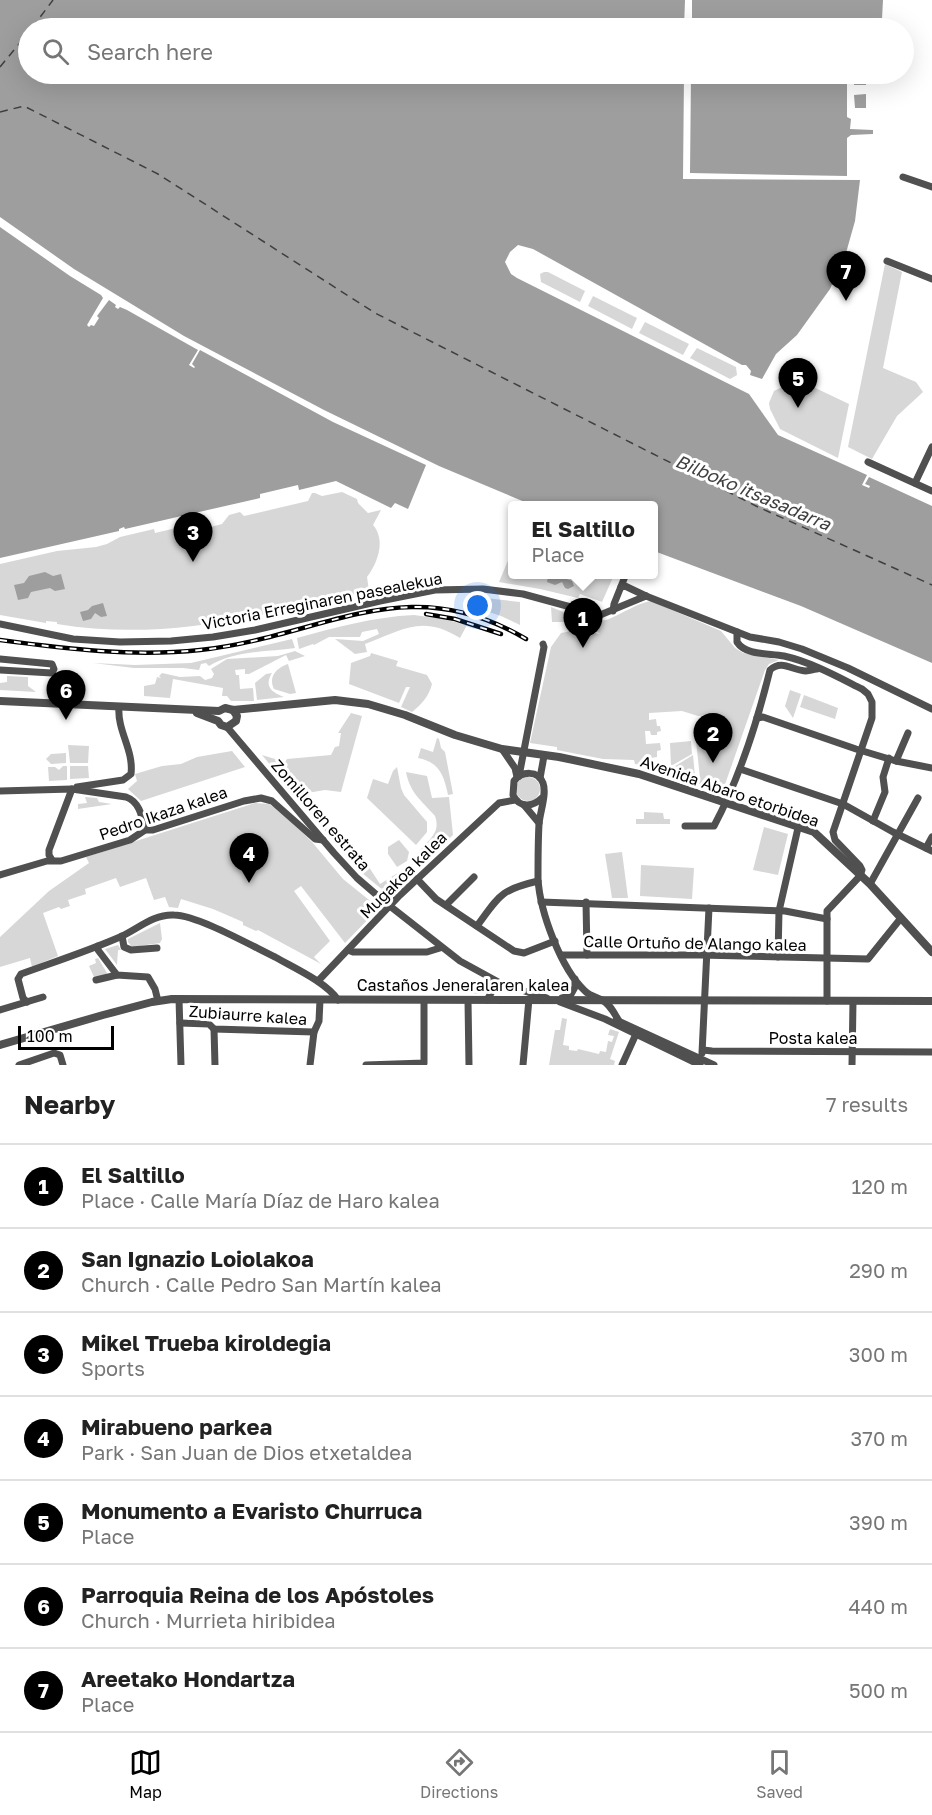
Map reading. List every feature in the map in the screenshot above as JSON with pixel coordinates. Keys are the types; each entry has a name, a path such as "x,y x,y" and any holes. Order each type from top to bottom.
{"street":[{"path":"903,177 932,186"},
{"path":"887,261 932,279"},
{"path":"915,483 932,447"},
{"path":"868,462 932,491"},
{"path":"624,579 614,604 614,611 646,596"},
{"path":"621,587 625,586 737,632 762,640 779,642 848,668 932,710"},
{"name":"Victoria Erreginaren pasealekua","path":"0,624 73,639 120,642 171,641 255,630 435,590 483,589 542,598 592,615 614,611"},
{"path":"737,632 737,642 744,649 786,657 862,689 870,697 873,710 862,751 833,832 835,840 862,870 860,876 827,911 827,1000"},
{"path":"539,823 524,805 515,800 512,785 518,776 543,644"},
{"path":"0,658 52,664 54,669 52,674 0,670"},
{"path":"686,826 714,826 727,803 771,670 782,665 807,672 817,669"},
{"name":"Avenida Abaro etorbidea","path":"190,711 219,711 225,708 233,720 255,709 334,700 354,701 382,707 455,735 502,749 639,774 814,832 870,884 932,952"},
{"path":"0,701 190,711 218,721 221,725 233,720"},
{"path":"72,789 123,780 131,774 131,759 119,723 119,707"},
{"path":"218,721 219,711"},
{"path":"757,718 763,717 892,760 932,768"},
{"name":"Zomilloren estrata","path":"233,720 236,738 357,878 440,948 487,977 600,1015"},
{"path":"873,821 885,792 883,777 908,733"},
{"path":"502,749 518,776"},
{"path":"544,756 540,778 544,787 539,823 538,881 546,923 575,979 586,991 605,1002 617,1018"},
{"path":"740,769 843,804 898,835 929,849 932,837"},
{"path":"518,776 531,773 540,778"},
{"path":"52,860 49,850 72,789"},
{"path":"0,791 72,789 134,800 139,807 146,830"},
{"path":"524,805 534,804 543,797"},
{"name":"Pedro Ikaza kalea","path":"0,874 52,860 61,861 130,840 146,830 153,830 244,801 261,798 273,801 315,839 323,840"},
{"path":"870,884 918,798"},
{"name":"Mugakoa kalea","path":"318,981 417,879 499,803 515,800"},
{"path":"777,957 779,911 798,828"},
{"path":"814,832 833,832"},
{"path":"446,905 474,877"},
{"path":"417,879 436,898 518,952 535,949 555,941"},
{"path":"477,926 501,894 517,886 538,881"},
{"path":"541,902 779,911 827,919"},
{"path":"586,902 587,955"},
{"path":"699,1063 703,1050 709,908"},
{"path":"27,1002 23,998 18,980 21,974 98,946 161,916 187,916 249,944 326,986 338,1000"},
{"name":"Calle Ortuño de Alango kalea","path":"562,956 706,955 868,959 901,918"},
{"path":"122,936 124,947 131,950 157,948"},
{"path":"98,946 98,950 117,975"},
{"path":"348,950 353,952 427,952 440,948"},
{"path":"96,980 117,975 148,977 155,989 158,1001"},
{"path":"487,977 494,988 487,1000"},
{"path":"555,1000 570,996 575,987 575,979"},
{"path":"0,1010 44,997"},
{"path":"179,999 181,1065"},
{"name":"Castaños Jeneralaren kalea","path":"0,1045 103,1015 158,1001 179,999 424,1001 529,999 605,1002 620,1000 932,1001"},
{"path":"523,1065 529,999"},
{"path":"310,1065 314,1032 319,1021 320,1000"},
{"path":"468,1000 469,1065"},
{"path":"573,1000 636,1034 699,1063 714,1065"},
{"path":"617,1018 620,1000"},
{"path":"366,1065 424,1063 424,1001"},
{"path":"852,1065 853,1001"},
{"path":"600,1015 605,1002"},
{"path":"600,1015 617,1018 699,1063"},
{"name":"Zubiaurre kalea","path":"180,1023 209,1024 214,1029 314,1032"},
{"path":"214,1029 214,1065"},
{"path":"622,1065 636,1034"},
{"name":"Posta kalea","path":"703,1050 712,1052 932,1052"},
{"path":"19,1065 54,1053 60,1055 63,1065"}],"shaded area":[{"path":"885,264 902,272 883,368 916,382 923,392 897,416 872,459 848,447"},
{"path":"544,272 585,291 580,302 541,282 540,274"},
{"path":"593,296 637,318 632,329 588,306"},
{"path":"645,322 689,344 683,355 639,333"},
{"path":"697,348 736,367 737,375 730,379 690,358"},
{"path":"807,384 849,404 838,458 780,429 769,403 774,391 784,386"},
{"path":"342,492 357,499 368,513 381,510 373,525 380,544 377,558 367,577 369,591 253,617 176,628 97,629 0,615 0,564 57,551 96,547 120,537 154,529 155,533 197,523 203,529 222,524 229,515 240,512 244,516 308,501 312,493 322,496"},
{"path":"508,561 508,579 554,579 569,582 563,579 612,579 602,602 580,594 578,598 499,582"},
{"path":"476,597 520,602 520,625 477,608"},
{"path":"651,601 721,631 735,648 743,653 779,660 769,664 765,670 722,793 699,784 696,741 706,740 720,753 712,732 710,715 708,716 710,733 698,734 697,731 707,729 706,715 698,716 682,711 649,713 649,720 656,719 661,731 657,732 657,735 651,735 650,731 645,731 646,744 660,743 661,750 657,751 657,757 651,758 651,767 635,764 634,760 603,759 557,750 557,747 530,743 551,647 561,633 573,629 600,634 584,624 552,622 551,607 597,621 611,618"},
{"path":"414,615 467,625 460,638 434,627 412,627 365,644 367,652 355,654 335,639 363,641 379,634 377,629 362,632 360,637 329,637 314,645 299,649 297,638 370,620"},
{"path":"292,639 295,648 240,654 209,666 206,663 201,664 199,670 134,668 93,663 135,665 191,663"},
{"path":"295,651 305,656 289,661 286,655 249,674 245,674 245,669 235,670 236,675 239,675 240,689 253,688 254,701 231,701 227,696 222,696 223,688 173,679 170,698 144,696 144,686 155,684 157,677 161,678 159,676 162,673 180,677 200,676 205,680 212,678 214,674 211,669 227,659 278,656"},
{"path":"371,653 398,661 396,666 427,675 432,684 431,688 425,700 412,712 401,707 410,687 406,687 399,703 349,684 351,663 370,656"},
{"path":"288,664 296,693 290,694 274,689 272,685 274,673"},
{"path":"272,673 270,688 284,697 257,700 255,683 266,674"},
{"path":"7,676 28,677 28,686 36,692 0,690 0,683 7,682"},
{"path":"790,690 801,694 793,718 785,706"},
{"path":"804,695 838,708 835,719 800,707"},
{"path":"351,713 362,716 341,792 325,790 307,793 347,857 262,755 285,762 287,759 331,755 335,747 339,746 341,733 338,733"},
{"path":"437,738 445,752 453,794 448,795 445,781 436,766 418,758 421,748 433,752"},
{"path":"691,741 692,754 671,766 670,743"},
{"path":"68,745 89,746 88,763 70,763"},
{"path":"232,751 245,767 141,801 128,789 137,781 135,774 162,766 181,764 197,757"},
{"path":"66,753 66,763 51,764 46,759 51,754"},
{"path":"693,755 695,776 693,782 653,769 672,768"},
{"path":"67,766 67,780 49,781 48,767 55,767 59,770"},
{"path":"70,766 88,766 89,778 70,779"},
{"path":"397,767 404,795 427,822 427,832 416,845 367,798 373,779 388,784"},
{"path":"406,772 427,776 432,798 449,797 453,835 421,865 416,859 417,855 432,837 437,823 435,816 413,791"},
{"path":"528,777 537,780 540,789 537,798 528,801 519,798 516,789 519,780"},
{"path":"85,797 97,798 99,802 112,804 78,809 78,804 87,803"},
{"path":"255,803 269,804 279,810 312,842 343,879 379,908 345,943 301,886 294,891 330,941 314,957 321,964 258,930 243,925 243,922 213,909 181,899 178,908 169,907 165,897 154,900 146,878 120,887 116,878 85,889 86,894 68,900 70,906 43,913 58,956 32,967 30,958 0,967 0,937 49,891 89,863 86,857"},
{"path":"644,812 663,813 664,819 670,819 670,824 636,824 636,819 644,819"},
{"path":"764,827 788,834 778,875 753,870"},
{"path":"399,840 409,852 407,861 397,867 388,854 388,847"},
{"path":"357,849 380,884 412,864 415,871 389,895 362,873 368,868 355,850"},
{"path":"622,852 628,898 612,898 605,854"},
{"path":"641,865 694,868 692,899 640,896"},
{"path":"160,923 162,939 160,943 132,947 128,942 128,939"},
{"path":"118,945 121,950 118,950 117,965 105,949"},
{"path":"98,958 107,973 94,977 89,966 96,963 95,959"},
{"path":"472,980 487,985 486,993 470,994"},
{"path":"562,1018 567,1019 563,1045 569,1046 569,1050 577,1051 578,1049 599,1054 600,1051 606,1052 608,1041 612,1042 614,1036 608,1035 610,1029 619,1032 610,1059 615,1061 614,1065 549,1065 555,1030 560,1030"}],"water":[{"name":"Bilboko itsasadarra","path":"0,0 685,0 684,18 18,18 18,84 684,84 683,179 860,180 855,221 846,253 830,289 797,335 776,354 762,379 750,375 751,371 746,365 742,365 533,249 518,245 510,252 505,262 511,274 517,278 749,394 778,435 867,475 862,485 869,488 870,486 865,484 869,477 932,506 932,663 801,606 658,552 658,501 522,501 439,466 324,410 184,336 74,269 0,217"},
{"path":"692,0 883,0 882,18 692,18"},
{"path":"691,84 847,84 847,117 851,119 850,129 873,130 873,134 851,135 847,138 847,176 690,173"},
{"path":"866,94 866,108 855,108 854,95"},
{"path":"0,227 101,295 103,298 87,325 89,327 94,326 99,318 97,316 109,300 118,309 120,307 127,310 198,350 189,365 194,368 192,364 200,350 333,422 426,465 408,509 395,503 391,508 336,481 299,490 298,485 260,494 260,498 125,529 124,527 119,531 0,558"},
{"path":"45,572 53,576 61,574 65,589 55,591 50,588 31,592 28,598 18,600 14,585 24,583 29,576"},
{"path":"548,579 567,579 572,581 574,586 568,589 562,582 555,585 547,582"},
{"path":"103,603 107,616 101,617 95,613 91,619 83,621 80,612"}],"ferry route":[{"path":"40,18 53,0"},
{"path":"0,67 18,45"},
{"path":"0,112 24,106 158,174 375,313 758,507 932,585"}],"railway":[{"path":"0,640 125,652 200,650 244,643 364,613 402,607 441,609 482,618 526,639"},
{"path":"426,614 455,619 501,634"}],"place":[{"name":"Areetako Hondartza","path":"846,301"},
{"name":"Monumento a Evaristo Churruca","path":"798,408"},
{"name":"Mikel Trueba kiroldegia","path":"193,562"},
{"name":"El Saltillo","path":"583,648"},
{"name":"Parroquia Reina de los Apóstoles","path":"66,720"},
{"name":"San Ignazio Loiolakoa","path":"713,763"},
{"name":"Mirabueno parkea","path":"249,883"}]}
